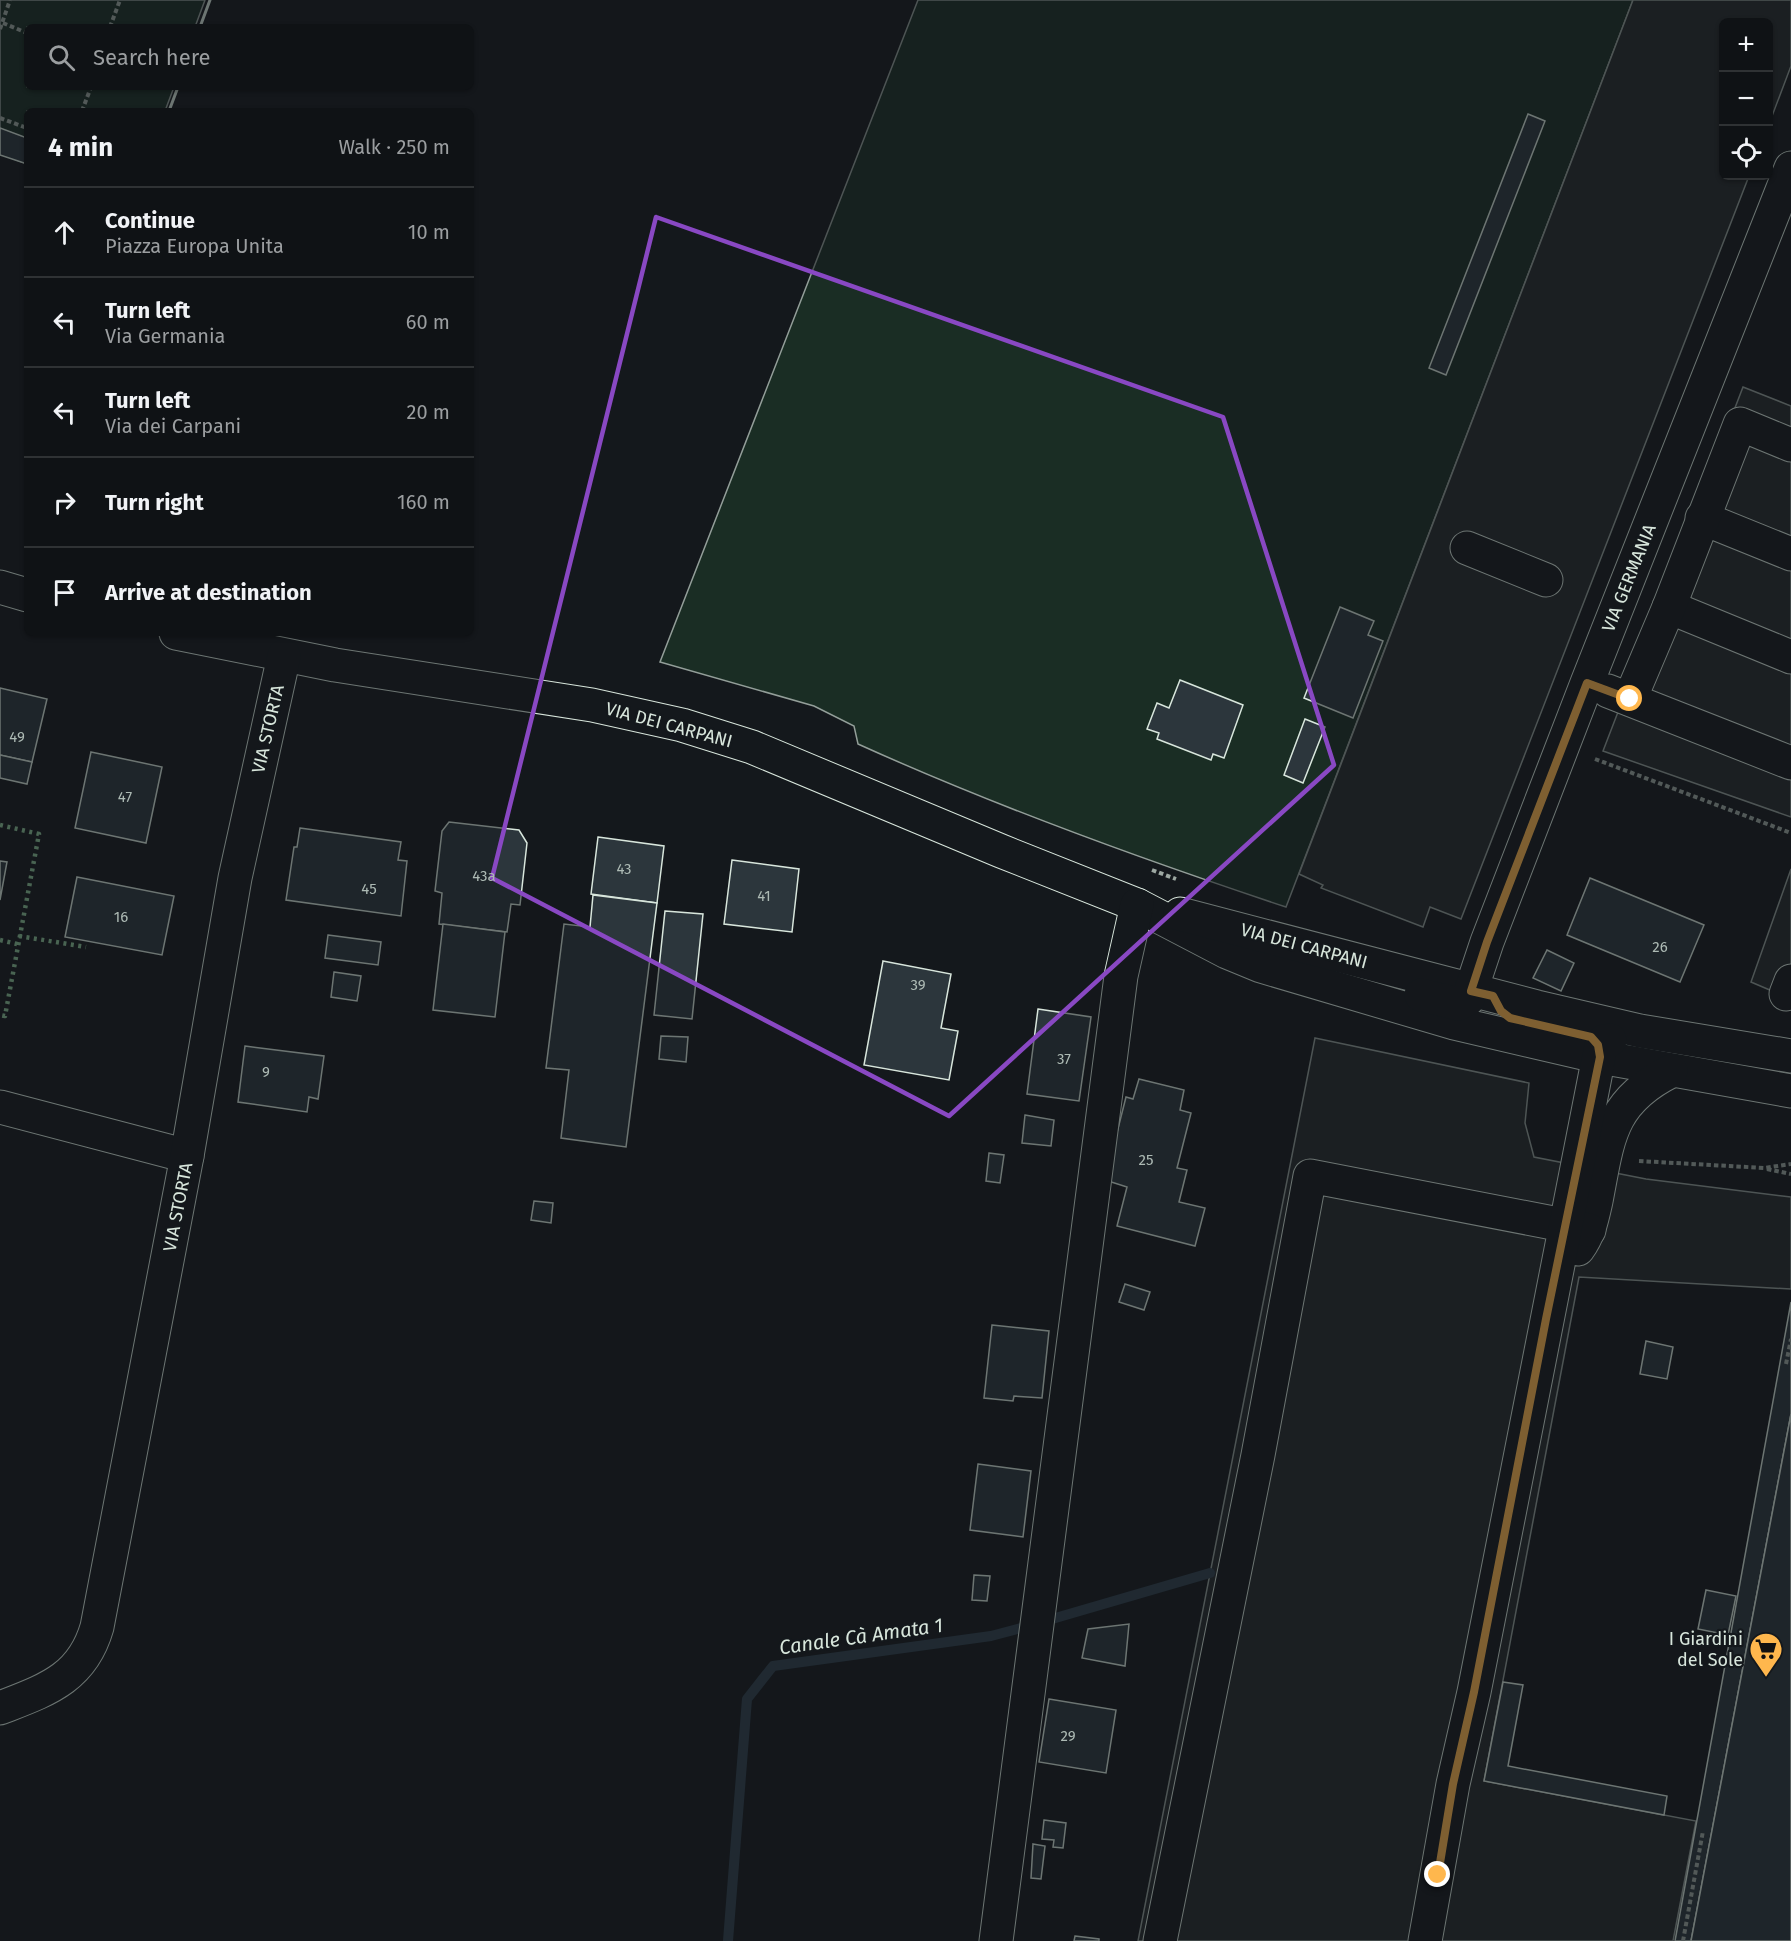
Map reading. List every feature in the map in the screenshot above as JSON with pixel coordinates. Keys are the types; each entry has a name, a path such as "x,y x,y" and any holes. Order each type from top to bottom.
{"street":[{"name":"VIA GERMANIA","path":"1482,993 1487,942 1791,168"},
{"path":"1630,699 1669,607 1740,424 1791,445"},
{"path":"1702,518 1791,554"},
{"path":"1467,548 1546,580"},
{"path":"0,587 24,594"},
{"path":"1669,607 1791,657"},
{"name":"VIA DEI CARPANI","path":"190,636 284,656 592,705 693,728 780,758 1001,851 1137,905 1227,952 1294,976 1482,1030 1671,1071 1791,1090"},
{"name":"VIA STORTA","path":"0,1708 40,1692 66,1677 86,1654 95,1635 187,1156 235,878 284,656"},
{"path":"1587,683 1791,763"},
{"path":"996,1941 1120,976 1137,905"},
{"name":"VIA DEI CARPANI","path":"1137,905 1248,931 1482,993 1640,1030 1791,1056"},
{"name":"VIA DEI CARPANI","path":"1294,976 1333,972 1458,1004 1482,993"},
{"path":"1482,1030 1467,1018 1482,993 1510,1018 1591,1037 1598,1045 1600,1057"},
{"path":"1578,1228 1603,1043 1608,1040 1791,1075"},
{"path":"1425,1941 1453,1784 1474,1692 1554,1283 1578,1228 1616,1118 1640,1091 1671,1071"},
{"path":"0,1107 187,1156"},
{"path":"1160,1941 1258,1455 1310,1176 1578,1228"}],"path":[{"path":"0,29 10,0"},
{"path":"111,24 120,0"},
{"path":"1,22 24,32"},
{"path":"83,108 90,90"},
{"path":"0,118 24,127"},
{"path":"1589,757 1791,833"},
{"path":"1147,868 1180,880"},
{"path":"1628,1160 1764,1168 1791,1174"},
{"path":"1764,1168 1791,1164"},
{"path":"1786,1364 1791,1339"},
{"path":"1683,1941 1703,1831"}],"highlighted area":[{"path":"656,217 1223,417 1334,765 949,1116 492,878"}],"green space":[{"path":"0,0 205,0 196,24 24,24 24,90 173,90 166,108 24,108 24,163 0,154"},
{"path":"918,0 1633,0 1286,907 1070,831 910,767 858,744 854,726 814,706 660,662"}],"shaded area":[{"path":"1633,0 1791,0 1791,66 1773,113 1773,18 1719,18 1719,180 1747,180 1461,919 1430,907 1423,927 1321,888 1323,885 1299,874"},
{"path":"1743,387 1791,406 1791,817 1603,751"},
{"path":"1791,869 1791,999 1751,982"},
{"path":"1315,1038 1529,1083 1525,1123 1534,1157 1646,1179 1791,1197 1791,1289 1579,1277 1484,1781 1696,1821 1673,1941 1138,1941"}],"building":[{"path":"1528,114 1545,121 1446,375 1429,368"},
{"path":"0,128 24,137 24,163 0,155"},
{"path":"1340,607 1374,621 1368,635 1383,641 1353,718 1304,698"},
{"path":"1180,680 1243,705 1224,758 1213,754 1211,760 1157,739 1159,733 1147,729 1157,703 1169,708"},
{"path":"0,688 47,699 32,762 0,755"},
{"path":"1305,719 1325,727 1303,783 1284,775"},
{"path":"91,752 162,767 146,843 75,828"},
{"path":"0,755 32,762 27,784 0,778"},
{"path":"449,822 519,830 527,843 520,905 511,904 507,932 439,924 442,893 435,891 442,831"},
{"path":"300,828 401,842 398,860 407,861 401,916 286,900 294,847 297,847"},
{"path":"598,837 664,846 657,903 591,894"},
{"path":"732,860 799,869 792,932 724,924"},
{"path":"0,861 7,862 0,900"},
{"path":"77,877 174,896 162,955 65,937"},
{"path":"1590,878 1704,925 1680,982 1567,935"},
{"path":"593,895 657,903 626,1147 561,1138 569,1070 546,1068 564,924 590,927"},
{"path":"665,911 703,914 692,1019 654,1015"},
{"path":"443,924 505,932 495,1017 433,1010"},
{"path":"328,935 381,942 378,965 325,958"},
{"path":"1547,950 1574,963 1561,991 1533,978"},
{"path":"883,961 951,974 941,1028 958,1031 949,1080 864,1065"},
{"path":"334,972 361,976 357,1001 331,997"},
{"path":"1038,1009 1091,1017 1079,1101 1027,1094"},
{"path":"661,1036 688,1037 686,1062 659,1059"},
{"path":"245,1046 324,1056 318,1099 309,1097 307,1112 238,1102"},
{"path":"1139,1079 1184,1090 1180,1110 1191,1113 1177,1168 1187,1170 1179,1202 1205,1208 1195,1246 1117,1226 1127,1187 1105,1180 1126,1097 1133,1099"},
{"path":"1025,1115 1054,1120 1051,1146 1022,1143"},
{"path":"989,1153 1004,1155 1000,1183 986,1181"},
{"path":"534,1201 553,1203 551,1223 531,1220"},
{"path":"1125,1284 1150,1292 1144,1310 1119,1302"},
{"path":"1791,1302 1791,1414 1691,1941 1675,1941"},
{"path":"992,1325 1049,1331 1042,1398 1014,1396 1013,1401 984,1398"},
{"path":"1646,1341 1673,1347 1667,1379 1640,1374"},
{"name":"I Giardini del Sole","path":"1791,1414 1791,1941 1691,1941"},
{"path":"978,1464 1031,1471 1023,1537 970,1530"},
{"path":"974,1575 990,1576 987,1601 972,1600"},
{"path":"1706,1590 1736,1596 1728,1635 1698,1629"},
{"path":"1129,1624 1125,1666 1082,1658 1088,1629"},
{"path":"1503,1682 1523,1685 1508,1766 1667,1796 1664,1815 1484,1781"},
{"path":"1049,1699 1116,1710 1106,1773 1039,1762"},
{"path":"1044,1820 1066,1823 1063,1848 1053,1847 1054,1840 1042,1839"},
{"path":"1033,1844 1045,1846 1041,1879 1031,1878"},
{"path":"1075,1936 1099,1939 1099,1941 1074,1941"}],"waterway":[{"name":"Canale Cà Amata 1","path":"1052,1619 1210,1573"},
{"name":"Canale Cà Amata 1","path":"728,1941 747,1699 773,1666 991,1636 1021,1628"}],"hedge":[{"path":"0,825 39,834 5,1016 0,1015"},
{"path":"19,936 86,947"},
{"path":"0,940 17,944"}],"wall":[{"path":"201,24 210,0"},
{"path":"170,108 177,90"}],"place":[{"name":"I Giardini del Sole","path":"1766,1678"}],"route":[{"path":"1438,1875 1453,1784 1474,1692 1546,1319 1600,1057 1598,1045 1591,1037 1510,1018 1501,1011 1493,996 1471,991 1487,942 1587,683 1630,699"}]}
